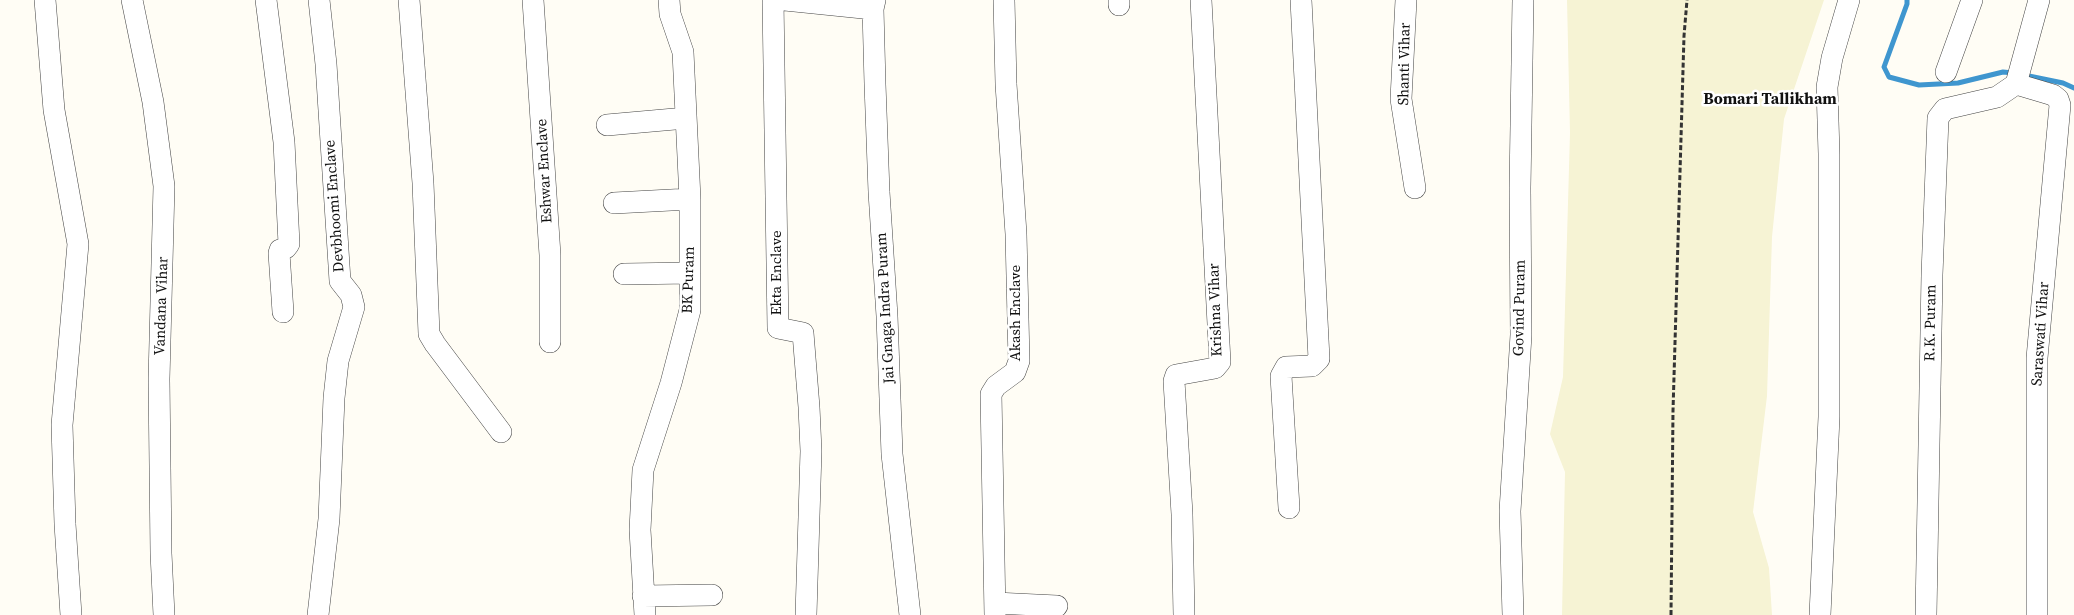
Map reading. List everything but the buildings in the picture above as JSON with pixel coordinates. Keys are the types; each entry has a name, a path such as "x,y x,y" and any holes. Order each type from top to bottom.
{"street":[{"path":"45,0 54,110 78,244 62,425 65,524 71,615"},
{"name":"Vandana Vihar","path":"132,0 153,102 164,186 159,380 161,553 164,615"},
{"path":"266,0 284,142 289,244 278,253 283,312"},
{"name":"Devbhoomi Enclave","path":"318,615 329,519 334,398 338,361 354,307 351,295 340,281 326,64 319,0"},
{"path":"409,0 423,183 429,334 501,432"},
{"name":"Eshwar Enclave","path":"533,0 550,254 550,342"},
{"name":"BK Puram","path":"644,605 640,530 643,470 671,384 690,310 690,199 683,52 670,14 669,0"},
{"name":"Ekta Enclave","path":"773,0 778,328 803,333 809,416 810,494 806,615"},
{"path":"785,0 874,5"},
{"name":"Akash Enclave","path":"995,609 991,394 996,386 1015,372 1019,362 1016,234 1006,84 1004,0"},
{"name":"Krishna Vihar","path":"1184,615 1182,514 1174,381 1176,375 1215,368 1220,362 1201,0"},
{"path":"1289,508 1281,376 1286,367 1312,366 1318,359 1301,0"},
{"name":"Shanti Vihar","path":"1406,0 1401,99 1415,188"},
{"name":"Govind Puram","path":"1513,615 1510,510 1521,335 1520,188 1524,0"},
{"path":"1820,615 1828,417 1829,154 1827,87 1832,58 1849,0"},
{"path":"1946,72 1972,0"},
{"path":"2018,76 2039,0"},
{"name":"Jai Gnaga Indra Puram","path":"874,5 879,192 887,316 892,454 910,615"},
{"name":"R.K. Puram","path":"1926,615 1932,274 1938,118 1945,109 1997,97 2018,76"},
{"name":"Saraswati Vihar","path":"2018,76 2053,94 2058,99 2060,105 2037,358 2037,615"},
{"path":"607,125 686,118"},
{"path":"614,203 690,199"},
{"path":"624,274 690,273"},
{"path":"644,605 712,594"},
{"path":"995,609 1058,606"}],"path":[{"path":"1671,615 1674,382 1684,36 1687,0"}],"shaded area":[{"path":"1567,0 1824,0 1784,119 1772,237 1767,396 1753,512 1769,568 1772,615 1562,615 1565,472 1550,434 1563,377 1570,133"}],"waterway":[{"path":"1907,0 1884,67 1889,77 1919,85 1958,83 2003,72 2013,73"},
{"path":"2024,75 2063,83 2074,88"}],"district":[{"name":"Bomari Tallikham","path":"1770,100"}]}
